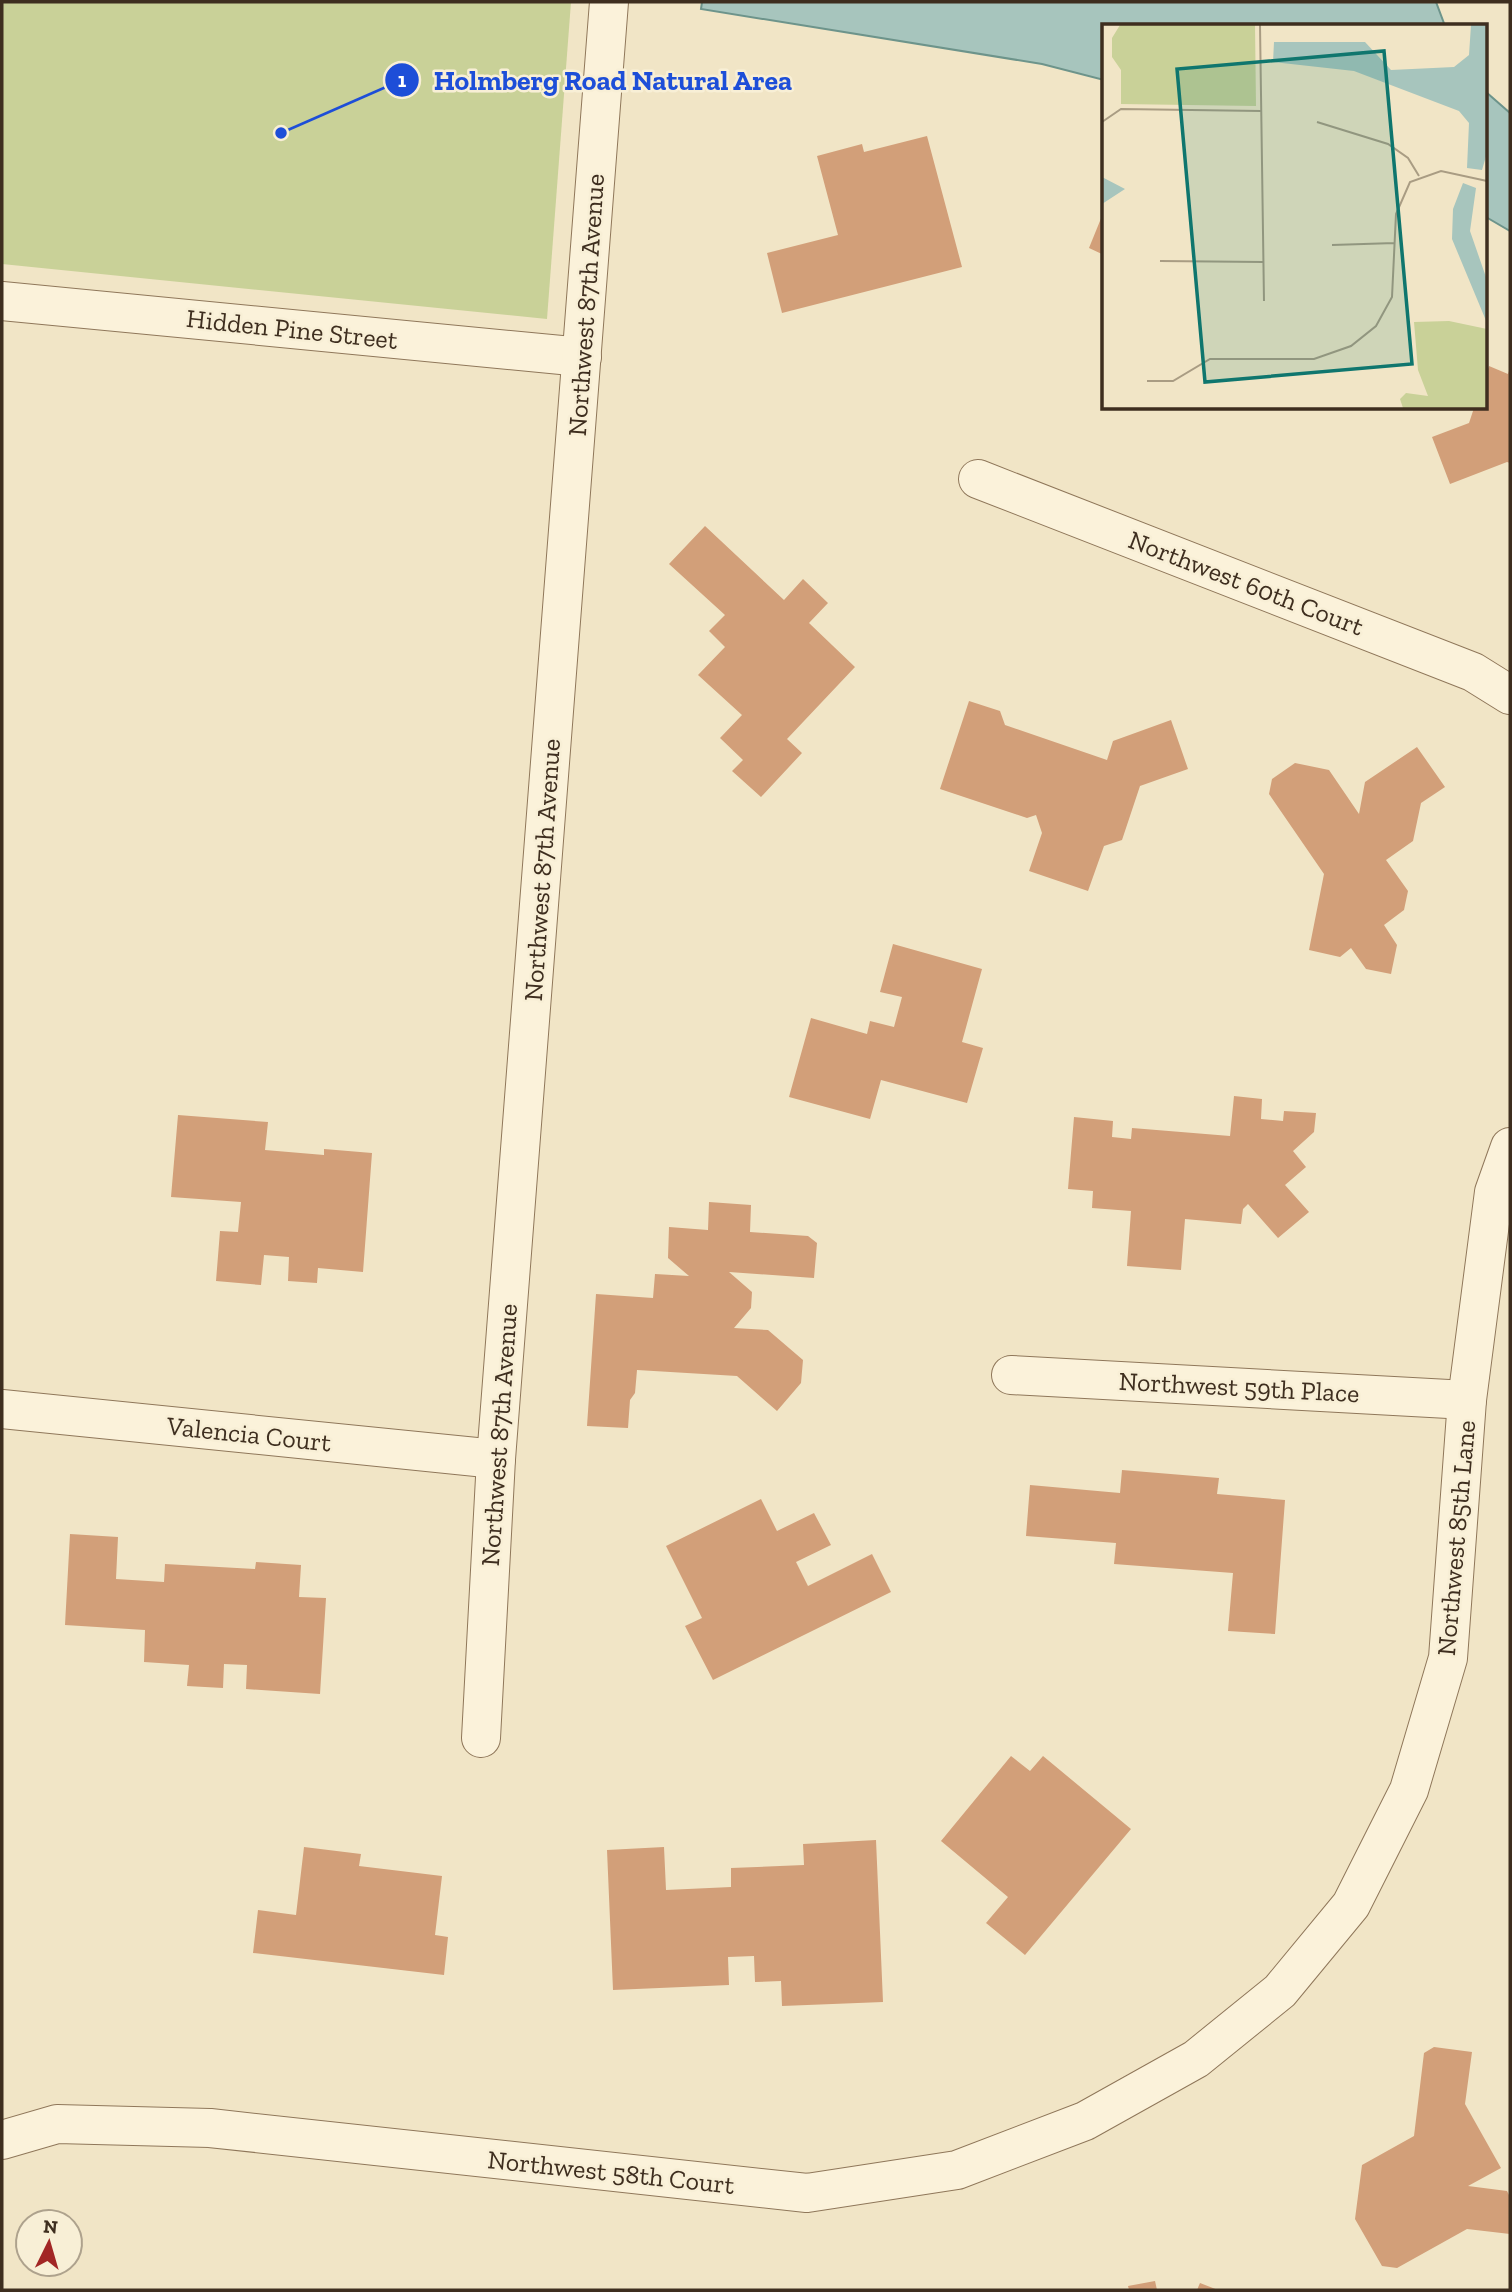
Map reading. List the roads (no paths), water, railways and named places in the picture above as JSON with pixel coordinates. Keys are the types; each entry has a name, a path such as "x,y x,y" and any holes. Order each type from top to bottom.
{"street":[{"name":"Northwest 87th Avenue","path":"481,1738 496,1459 609,2"},
{"name":"Hidden Pine Street","path":"2,301 582,357"},
{"name":"Northwest 60th Court","path":"978,479 1473,671 1510,695"},
{"name":"Northwest 85th Lane","path":"1196,2059 1280,1991 1351,1905 1409,1790 1448,1658 1467,1399 1494,1192 1510,1147"},
{"name":"Northwest 59th Place","path":"1011,1375 1467,1399"},
{"name":"Valencia Court","path":"2,1409 496,1459"},
{"name":"Northwest 58th Court","path":"2,2140 57,2124 210,2128 807,2193 957,2170 1085,2121 1196,2059"}],"water":[{"path":"702,2 1436,2 1444,24 1102,24 1102,79 1042,64 701,9"},
{"path":"1488,94 1510,113 1510,231 1488,218"}],"place":[{"name":"Holmberg Road Natural Area","path":"281,133"}]}
